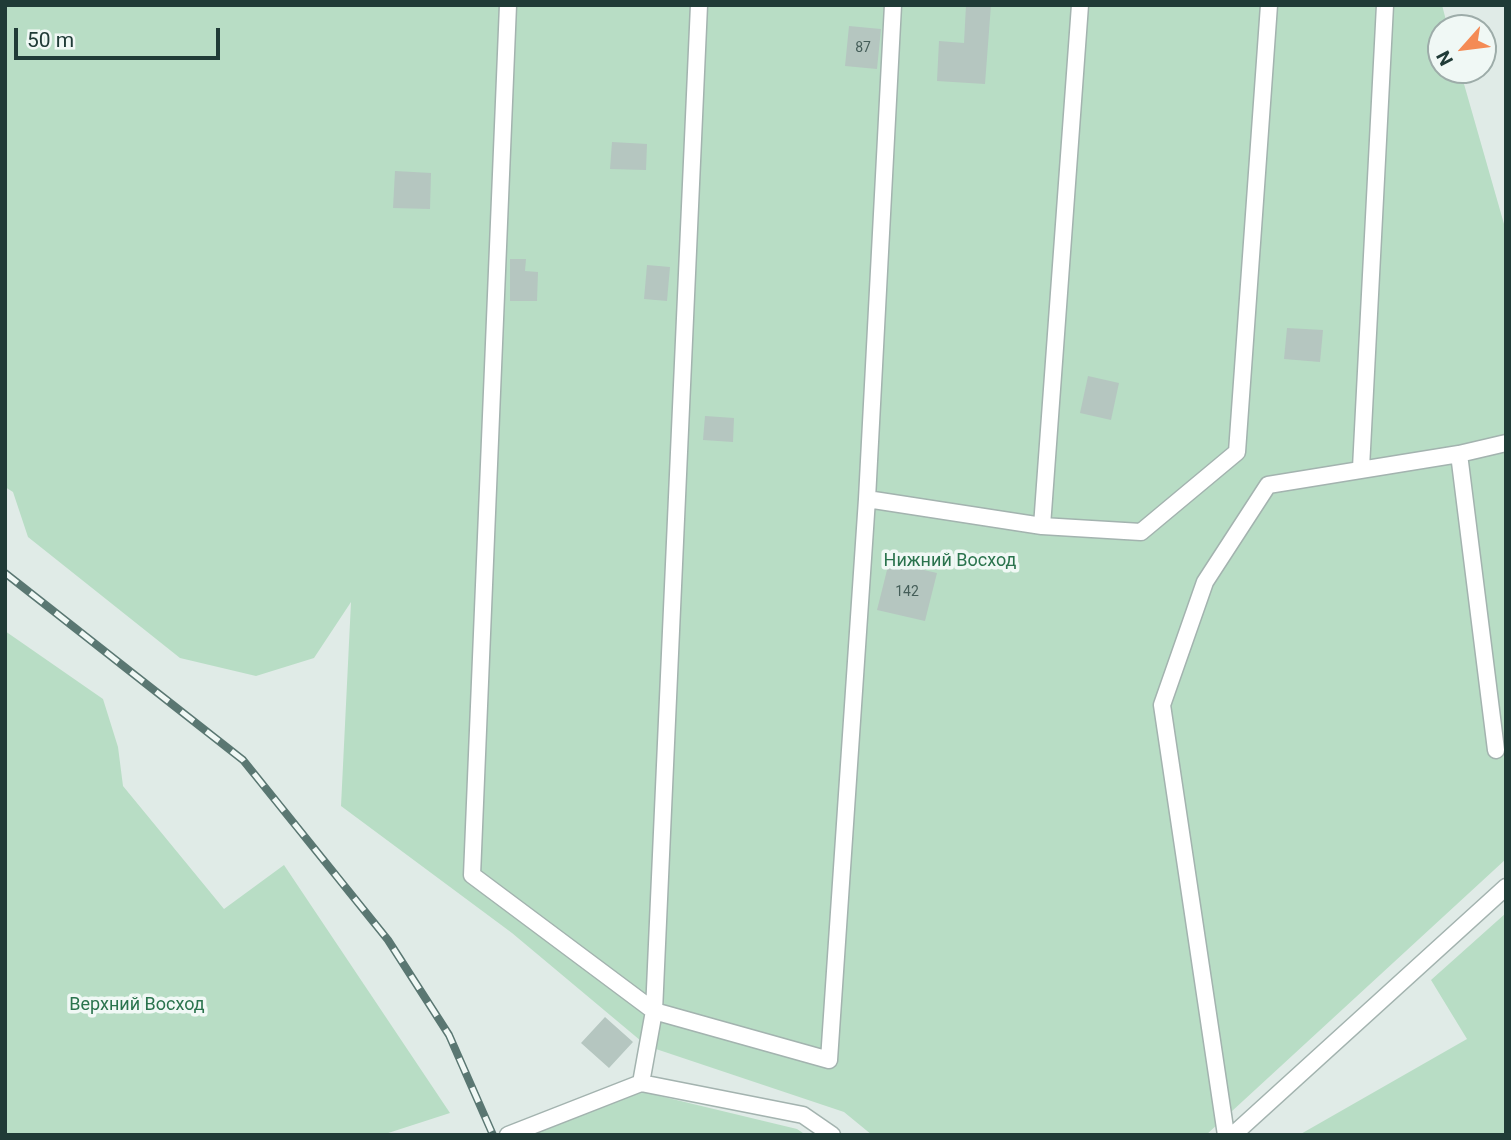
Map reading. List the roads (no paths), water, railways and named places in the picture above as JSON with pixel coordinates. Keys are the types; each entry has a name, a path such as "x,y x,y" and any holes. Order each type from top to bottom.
{"lane":[{"path":"508,5 472,875 654,1011 829,1060 867,499 893,5"},
{"path":"641,1083 654,1011 699,5"},
{"path":"1042,526 1080,5"},
{"path":"867,499 1042,526 1141,533 1237,452 1269,5"},
{"path":"1361,468 1385,5"},
{"path":"1226,1135 1162,705 1205,582 1268,485 1459,454 1506,443"},
{"path":"1459,454 1496,750"},
{"path":"1233,1135 1506,887"},
{"path":"508,1135 641,1083 803,1115 832,1135"}],"railway":[{"path":"5,573 243,760 388,940 449,1035 493,1135"}],"park label":[{"name":"Нижний Восход","path":"950,561"},
{"name":"Верхний Восход","path":"137,1005"}]}
